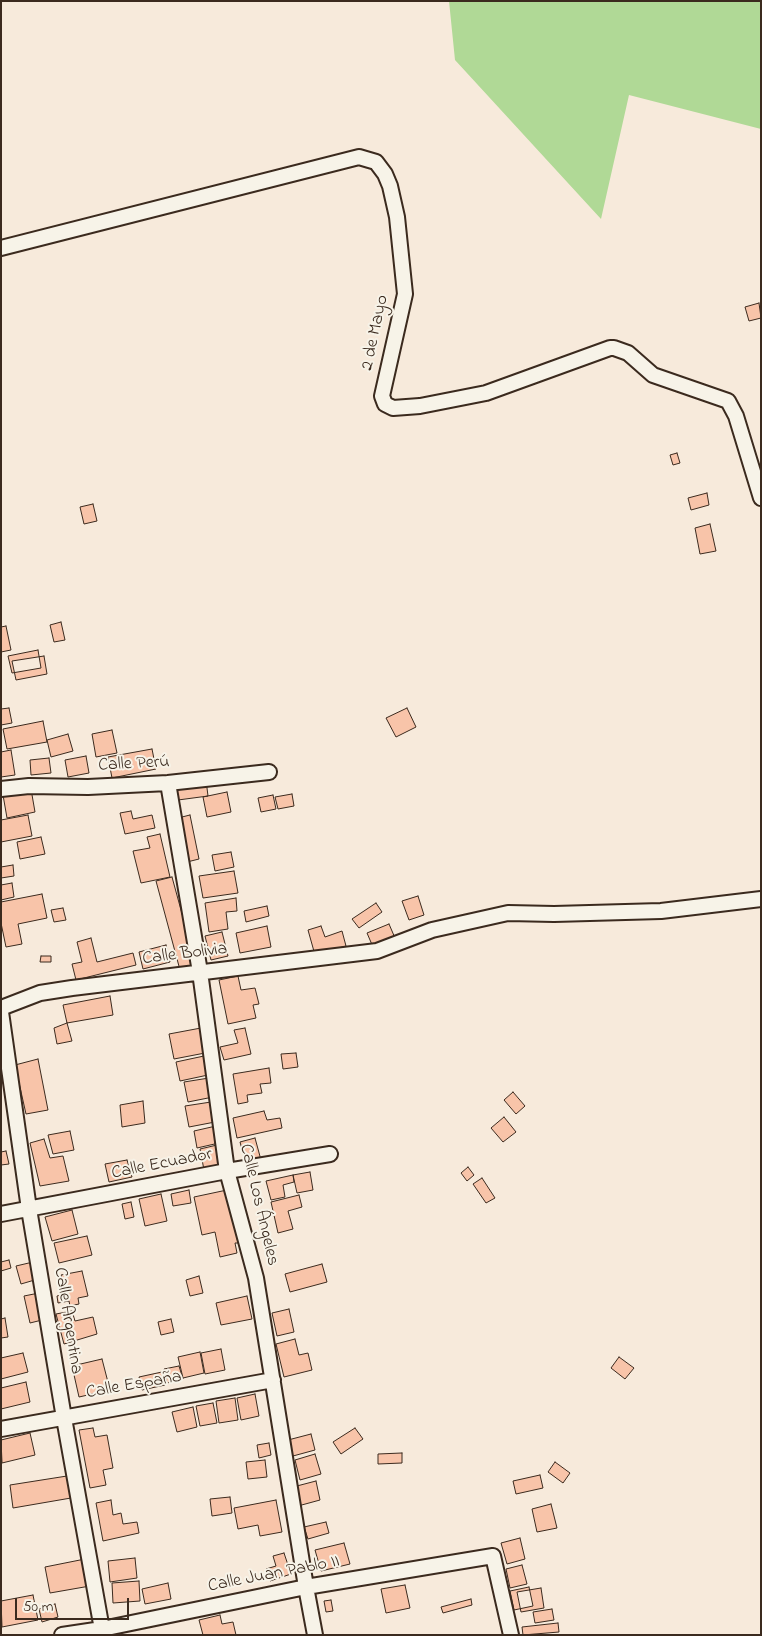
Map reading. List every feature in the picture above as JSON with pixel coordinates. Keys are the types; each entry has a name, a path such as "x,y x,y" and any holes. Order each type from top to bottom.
{"street":[{"name":"2 de Mayo","path":"1,248 359,157 376,162 385,174 390,186 397,217 405,294 382,396 385,404 393,408 420,406 486,393 614,348 628,353 653,375 728,402 736,416 761,498"},
{"name":"Calle Perú","path":"1,790 30,786 88,787 168,783 269,772"},
{"name":"Calle Los Ángeles","path":"168,783 200,972 227,1172 256,1278 315,1635"},
{"name":"Calle Bolivia","path":"1,1008 40,993 377,951 432,930 508,913 554,914 661,911 761,899"},
{"name":"Calle Argentina","path":"1,1012 29,1209 102,1632"},
{"name":"Calle Ecuador","path":"1,1214 330,1154"},
{"name":"Calle España","path":"1,1429 273,1380"},
{"name":"Calle Juan Pablo II","path":"62,1635 102,1632 306,1587 493,1556 511,1635"}],"green space":[{"path":"449,1 761,1 761,129 629,95 601,219 455,60"}],"building":[{"path":"759,303 761,318 749,321 745,307"},
{"path":"677,453 680,463 673,465 670,455"},
{"path":"707,493 709,505 691,510 688,498"},
{"path":"93,504 97,521 84,524 80,507"},
{"path":"710,524 716,551 700,554 695,528"},
{"path":"61,622 65,640 54,642 50,625"},
{"path":"6,626 11,650 1,652 1,627"},
{"path":"38,650 41,668 12,673 8,656"},
{"path":"44,656 47,674 16,680 12,661"},
{"path":"9,708 12,723 1,725 1,709"},
{"path":"407,708 416,727 396,737 386,718"},
{"path":"43,721 47,742 7,749 3,729"},
{"path":"112,730 117,753 96,757 92,734"},
{"path":"68,734 73,751 51,757 47,740"},
{"path":"152,749 156,769 112,778 108,757"},
{"path":"11,750 15,775 1,777 1,752"},
{"path":"86,756 89,773 68,777 65,760"},
{"path":"49,758 51,773 31,775 30,760"},
{"path":"206,780 208,796 178,800 175,785"},
{"path":"31,789 35,812 7,818 3,795"},
{"path":"227,792 231,812 207,817 203,797"},
{"path":"292,794 294,806 278,809 275,797"},
{"path":"273,795 276,809 261,812 258,798"},
{"path":"131,811 133,819 152,815 155,828 125,834 120,813"},
{"path":"28,815 32,836 1,842 1,820"},
{"path":"190,815 199,859 187,862 178,818"},
{"path":"160,834 170,877 141,883 133,851 150,848 147,837"},
{"path":"41,837 45,854 20,859 17,842"},
{"path":"231,852 234,867 215,871 212,855"},
{"path":"13,865 14,876 1,878 1,867"},
{"path":"234,871 238,893 203,898 199,876"},
{"path":"172,877 196,965 180,970 156,881"},
{"path":"12,883 14,897 1,900 1,885"},
{"path":"42,894 47,918 18,924 22,944 6,947 1,923 1,902"},
{"path":"418,896 424,915 409,920 402,901"},
{"path":"236,898 237,911 226,912 228,929 209,932 205,903"},
{"path":"376,903 382,912 359,928 352,919"},
{"path":"267,906 269,916 246,922 244,911"},
{"path":"63,908 66,920 54,922 51,910"},
{"path":"389,924 395,938 373,947 367,933"},
{"path":"267,926 271,947 240,953 236,933"},
{"path":"321,926 325,937 342,931 346,946 315,955 308,930"},
{"path":"222,932 228,956 211,960 205,936"},
{"path":"91,938 97,962 133,953 136,965 76,980 72,964 82,962 77,942"},
{"path":"166,945 170,962 143,969 139,952"},
{"path":"41,956 51,956 51,962 40,962"},
{"path":"238,976 241,990 255,988 259,1004 253,1005 256,1018 228,1024 219,980"},
{"path":"110,996 113,1015 67,1023 63,1005"},
{"path":"67,1023 72,1041 57,1044 54,1028"},
{"path":"201,1028 205,1053 174,1059 169,1034"},
{"path":"245,1028 251,1054 224,1060 220,1047 238,1043 234,1030"},
{"path":"296,1053 298,1067 283,1069 281,1054"},
{"path":"204,1056 208,1075 180,1081 176,1062"},
{"path":"38,1059 48,1110 26,1114 15,1065"},
{"path":"269,1068 271,1083 260,1084 262,1093 247,1095 248,1102 238,1104 233,1074"},
{"path":"209,1078 213,1097 188,1102 184,1082"},
{"path":"513,1092 525,1106 516,1114 504,1100"},
{"path":"143,1101 145,1123 122,1127 120,1105"},
{"path":"211,1102 215,1122 189,1127 185,1106"},
{"path":"264,1111 267,1120 280,1118 282,1128 237,1138 233,1118"},
{"path":"504,1117 516,1132 503,1142 491,1128"},
{"path":"216,1126 219,1143 197,1148 194,1131"},
{"path":"70,1131 74,1150 53,1154 48,1135"},
{"path":"255,1138 261,1160 246,1164 240,1142"},
{"path":"44,1139 50,1158 63,1156 69,1181 40,1186 30,1143"},
{"path":"217,1145 221,1166 204,1170 200,1149"},
{"path":"6,1151 9,1164 1,1165 1,1152"},
{"path":"127,1160 132,1177 109,1182 105,1164"},
{"path":"468,1167 474,1175 467,1181 461,1173"},
{"path":"310,1172 313,1190 297,1193 293,1175"},
{"path":"293,1175 294,1182 283,1185 285,1197 271,1200 266,1181"},
{"path":"482,1178 495,1198 486,1203 473,1184"},
{"path":"189,1190 191,1203 173,1206 171,1194"},
{"path":"227,1190 238,1243 235,1243 237,1253 220,1257 215,1232 202,1235 194,1197"},
{"path":"161,1194 167,1221 145,1226 139,1199"},
{"path":"299,1195 302,1207 288,1211 293,1229 278,1233 271,1202"},
{"path":"131,1202 134,1217 125,1219 122,1204"},
{"path":"72,1210 78,1234 52,1241 45,1217"},
{"path":"87,1236 92,1255 59,1263 54,1243"},
{"path":"9,1260 11,1268 1,1271 1,1262"},
{"path":"33,1262 38,1279 21,1284 16,1266"},
{"path":"322,1264 327,1282 290,1292 285,1274"},
{"path":"82,1271 88,1296 78,1298 79,1304 70,1306 69,1301 58,1303 57,1296 65,1294 61,1275"},
{"path":"199,1276 203,1293 190,1296 186,1280"},
{"path":"39,1293 46,1319 30,1323 24,1296"},
{"path":"247,1296 252,1319 221,1325 216,1303"},
{"path":"289,1309 294,1332 277,1336 272,1313"},
{"path":"72,1311 75,1321 93,1317 97,1334 64,1344 56,1314"},
{"path":"5,1318 8,1337 1,1338 1,1319"},
{"path":"171,1319 174,1332 161,1335 158,1322"},
{"path":"295,1339 299,1355 308,1353 312,1370 284,1377 276,1344"},
{"path":"221,1349 225,1370 205,1374 201,1353"},
{"path":"200,1352 204,1373 183,1378 178,1357"},
{"path":"23,1353 28,1372 1,1379 1,1358"},
{"path":"619,1357 634,1368 625,1379 611,1368"},
{"path":"102,1359 110,1390 79,1397 72,1366"},
{"path":"179,1366 183,1379 167,1383 164,1369"},
{"path":"162,1372 165,1385 142,1390 139,1377"},
{"path":"26,1382 30,1402 1,1409 1,1388"},
{"path":"255,1394 259,1416 241,1420 237,1398"},
{"path":"235,1398 238,1420 219,1423 216,1401"},
{"path":"213,1403 217,1423 200,1426 196,1406"},
{"path":"193,1407 197,1427 177,1432 172,1412"},
{"path":"93,1428 95,1437 107,1435 113,1468 103,1470 106,1485 90,1488 79,1430"},
{"path":"355,1428 363,1439 341,1454 333,1442"},
{"path":"30,1433 35,1455 2,1463 1,1440"},
{"path":"311,1434 315,1450 293,1456 288,1440"},
{"path":"269,1443 271,1455 259,1458 257,1445"},
{"path":"402,1453 402,1463 378,1464 378,1454"},
{"path":"315,1454 321,1474 300,1480 295,1460"},
{"path":"265,1460 267,1477 248,1479 246,1462"},
{"path":"555,1462 570,1473 563,1483 548,1472"},
{"path":"540,1475 543,1488 516,1494 513,1481"},
{"path":"67,1476 71,1498 13,1508 10,1485"},
{"path":"316,1481 320,1500 298,1506 293,1487"},
{"path":"230,1497 232,1513 212,1516 210,1499"},
{"path":"111,1500 113,1515 121,1513 123,1524 137,1522 139,1533 103,1541 96,1503"},
{"path":"276,1500 282,1532 260,1536 258,1525 238,1529 234,1508"},
{"path":"551,1504 557,1528 537,1532 532,1509"},
{"path":"326,1522 329,1533 308,1539 304,1527"},
{"path":"520,1538 525,1559 507,1564 501,1543"},
{"path":"344,1543 350,1564 321,1571 315,1550"},
{"path":"284,1553 291,1574 270,1581 266,1569 276,1566 273,1556"},
{"path":"135,1558 137,1578 110,1582 108,1561"},
{"path":"85,1559 90,1586 50,1593 45,1567"},
{"path":"522,1565 527,1584 510,1588 506,1569"},
{"path":"139,1581 140,1601 113,1603 112,1583"},
{"path":"168,1583 171,1599 145,1604 142,1589"},
{"path":"405,1585 410,1608 386,1613 381,1589"},
{"path":"529,1587 533,1606 514,1610 510,1591"},
{"path":"541,1588 544,1608 521,1612 517,1592"},
{"path":"33,1595 38,1620 2,1627 1,1601"},
{"path":"471,1599 472,1605 443,1613 441,1607"},
{"path":"331,1600 333,1611 326,1612 324,1601"},
{"path":"55,1604 58,1617 42,1622 39,1609"},
{"path":"552,1609 554,1620 535,1623 533,1612"},
{"path":"220,1615 222,1624 233,1622 236,1635 203,1635 199,1620"},
{"path":"558,1623 559,1632 523,1635 522,1627"}]}
